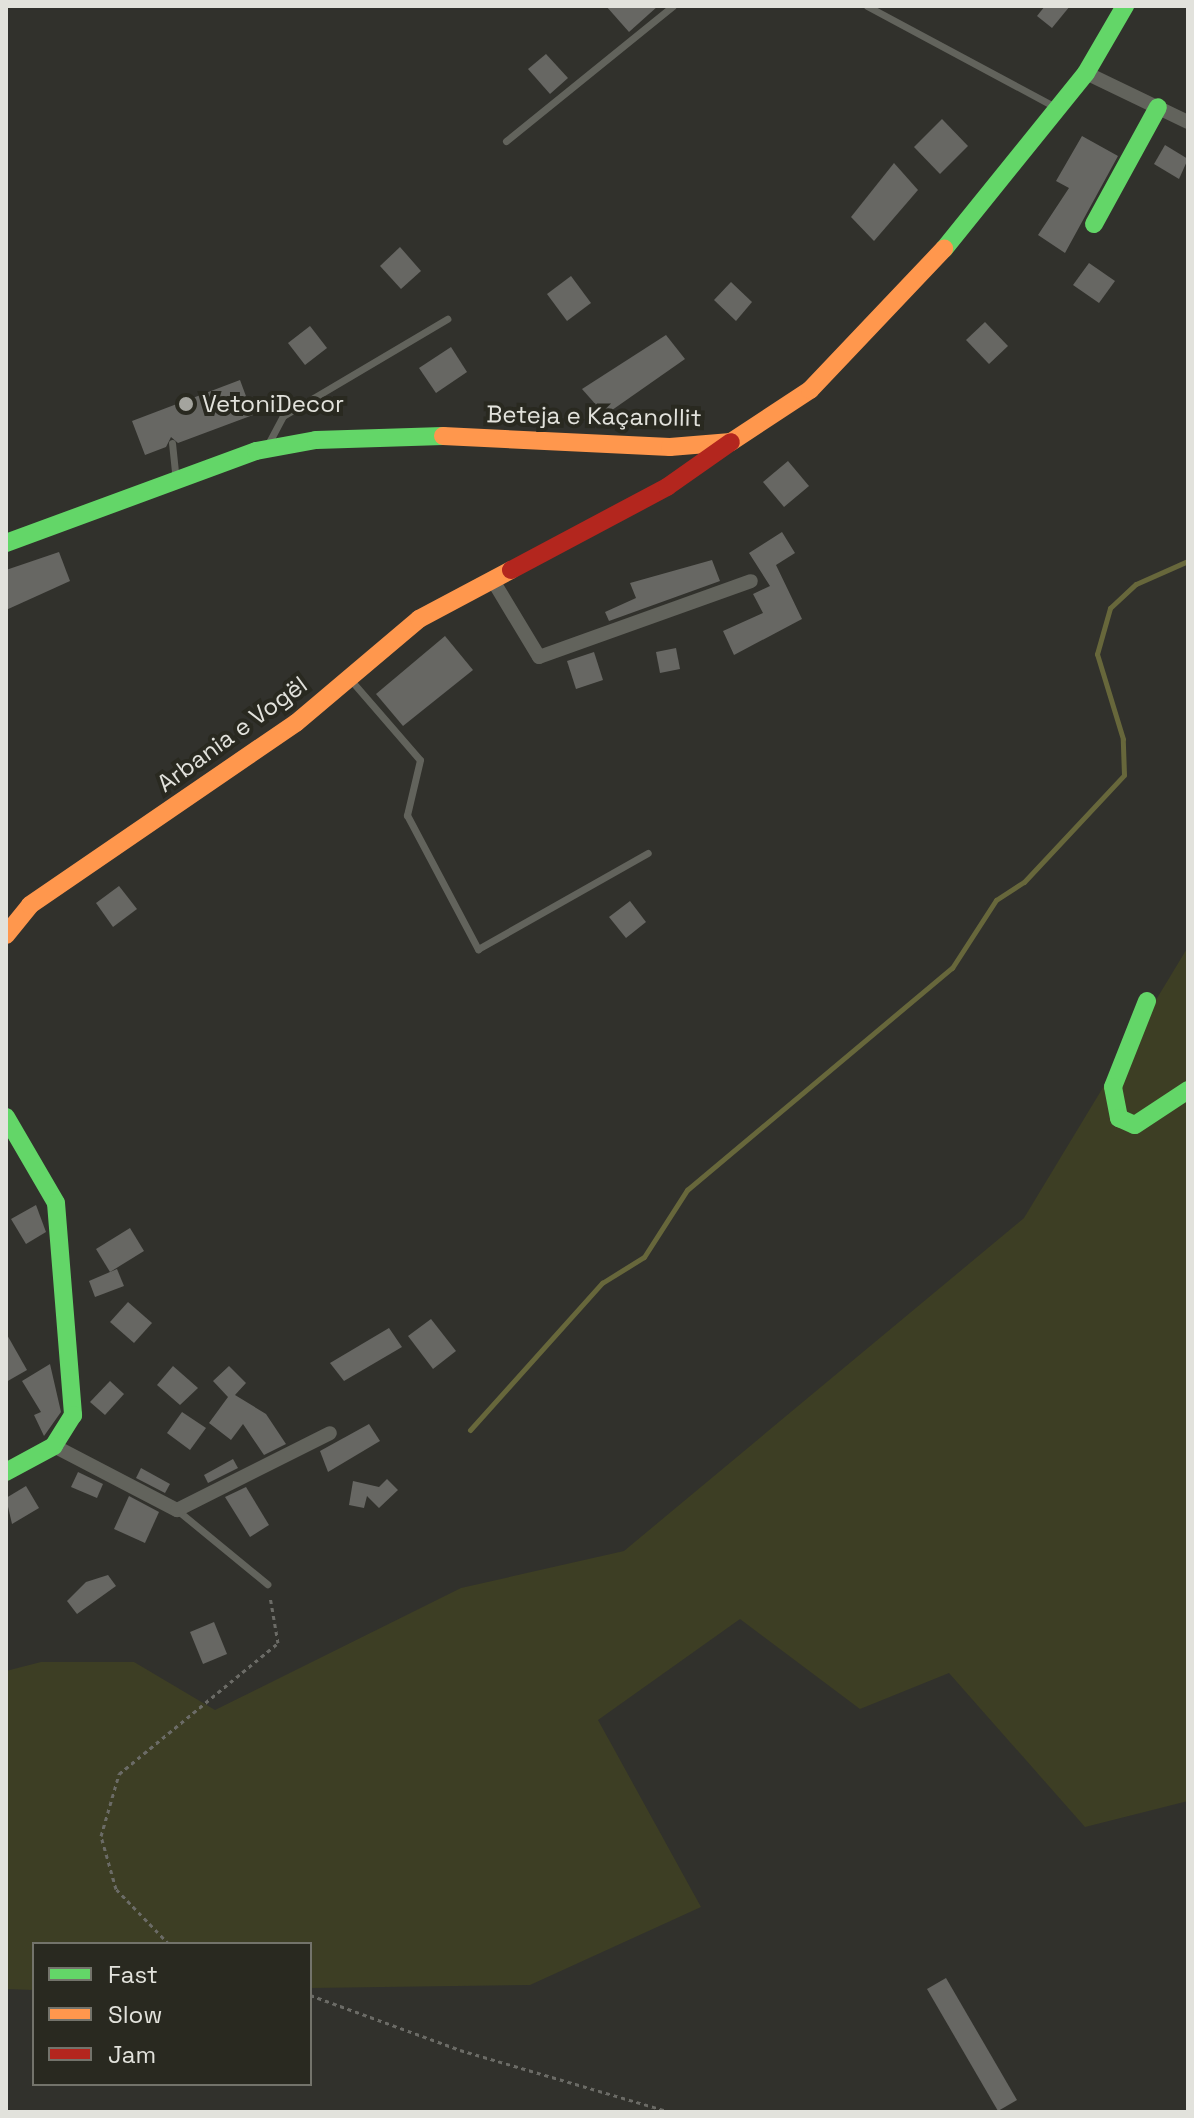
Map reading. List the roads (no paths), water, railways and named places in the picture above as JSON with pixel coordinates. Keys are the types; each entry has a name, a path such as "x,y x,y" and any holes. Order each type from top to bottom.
{"street":[{"name":"Beteja e Kaçanollit","path":"6,543 265,450 316,440 438,436 670,447 731,442 810,390 903,300 1059,109 1086,73 1125,6"},
{"path":"1086,73 1188,122"},
{"path":"1094,224 1158,107"},
{"name":"Arbania e Vogël","path":"6,935 30,905 296,723 419,619 667,487 731,442"},
{"path":"492,579 539,657 751,581"},
{"path":"1147,1001 1113,1087 1119,1118 1135,1125 1188,1090"},
{"path":"6,1117 56,1203 73,1415 54,1446 6,1472"},
{"path":"54,1446 177,1510 330,1433"}],"lane":[{"path":"506,141 673,6"},
{"path":"867,6 1059,109"},
{"path":"265,450 283,416 447,319"},
{"path":"172,443 176,483"},
{"path":"347,677 420,760 407,815 478,949 648,853"},
{"path":"177,1510 267,1584"}],"waterway":[{"path":"470,1430 602,1283 644,1257 687,1190 952,968 996,900 1024,882 1124,775 1123,739 1097,654 1110,608 1136,584 1188,561"}],"place":[{"name":"VetoniDecor","path":"186,404"}]}
